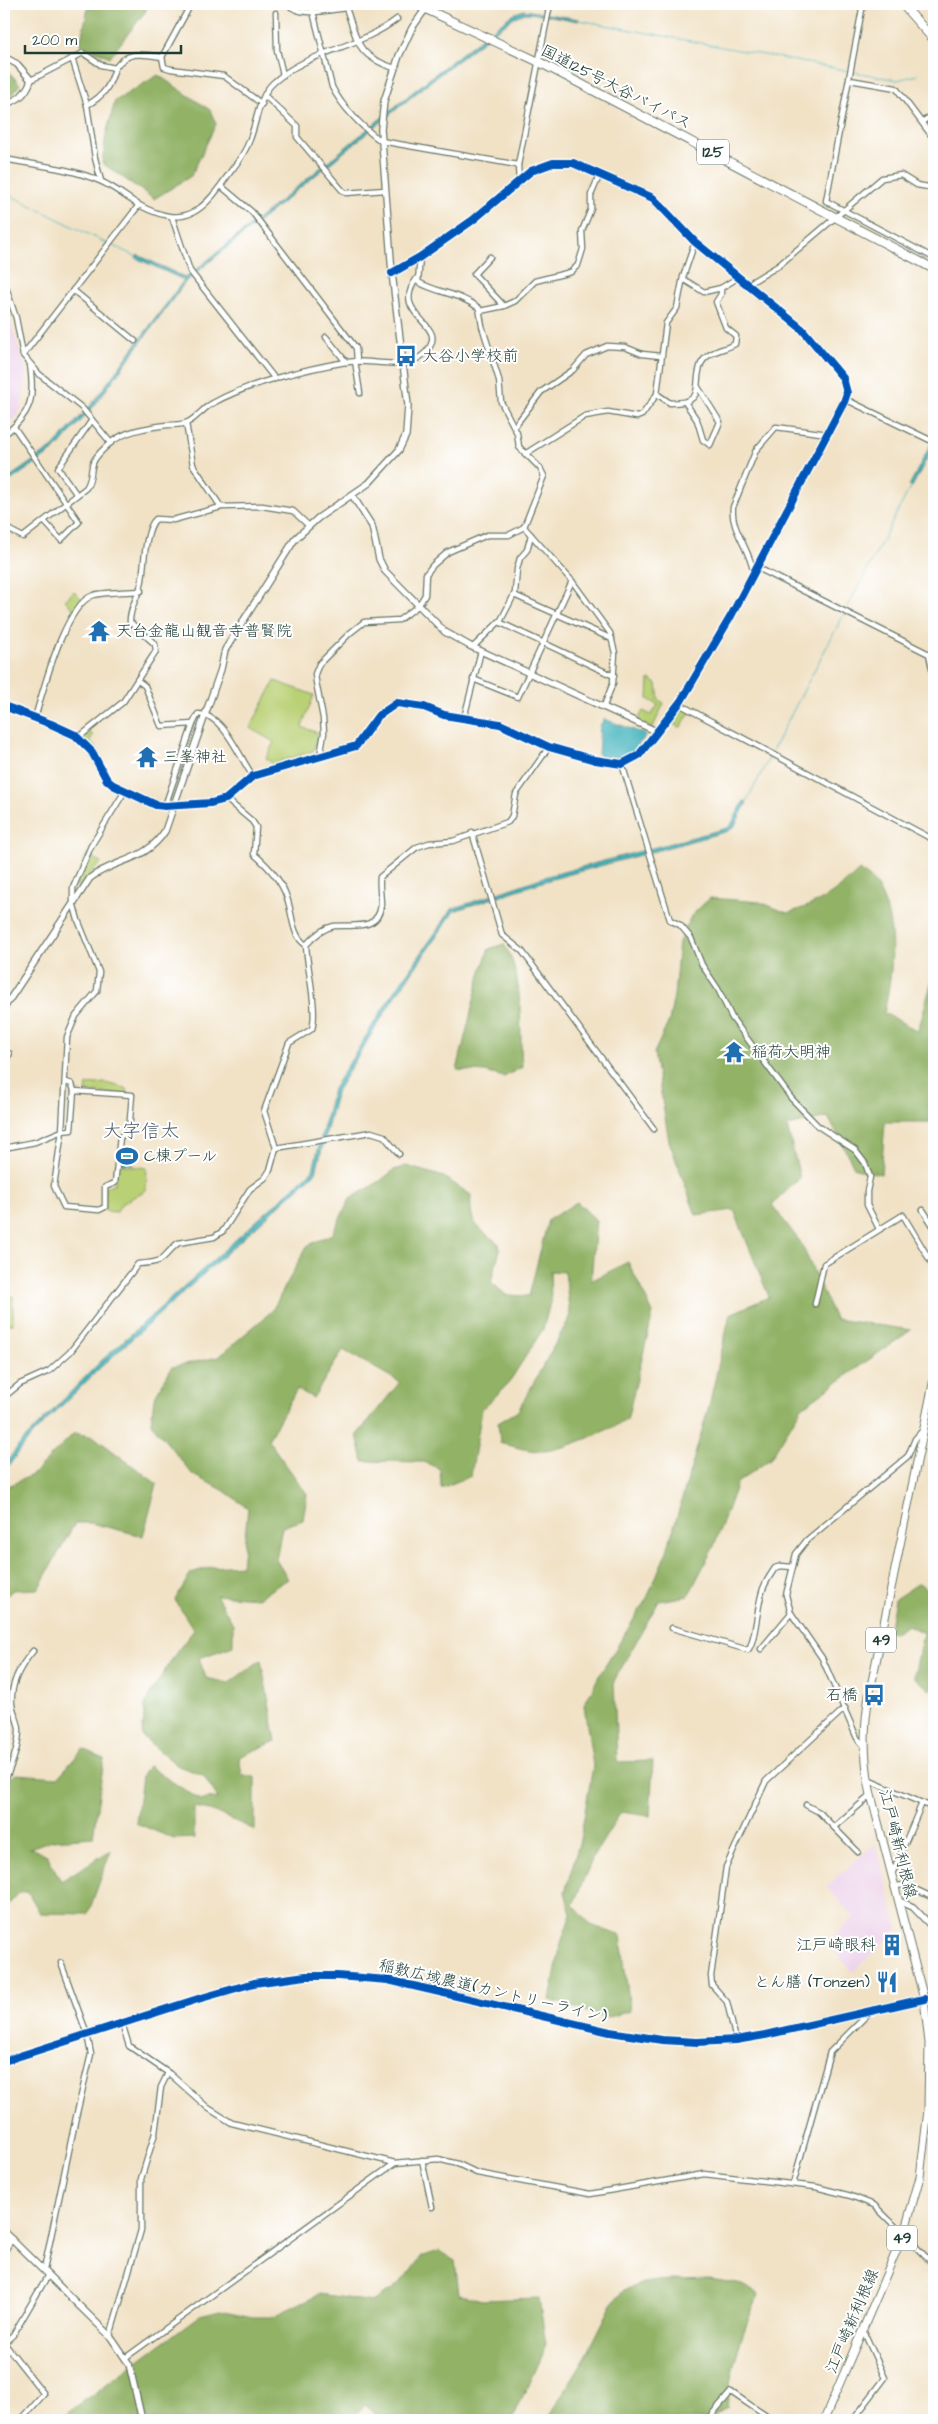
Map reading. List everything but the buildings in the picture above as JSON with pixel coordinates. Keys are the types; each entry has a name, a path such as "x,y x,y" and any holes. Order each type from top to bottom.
{"highway":[{"name":"国道125号大谷バイパス","path":"415,4 427,6 479,34 538,62 836,216 934,269"},
{"path":"902,4 934,40"}],"main road":[{"name":"江戸崎新利根線","path":"824,2420 904,2233 920,2177 928,2110 929,2043 924,1999 871,1795 865,1747 868,1702 908,1513 922,1430 934,1379"},
{"path":"924,1999 934,1996"}],"street":[{"path":"191,4 162,57 164,66 171,70 224,76 262,104"},
{"path":"287,4 294,10 306,14 312,11 346,6 358,42 366,55 375,61 394,68"},
{"path":"311,4 312,11 317,20 332,87 338,98 372,134 381,141 518,165"},
{"path":"519,184 518,165 550,4"},
{"path":"863,4 826,201 934,258"},
{"path":"4,1008 82,886 98,872 142,854 159,841 170,820 225,650 295,539 308,526 369,483 403,442 409,418 392,273 381,129 382,114 394,68 404,43 427,6"},
{"path":"276,14 277,50 283,75"},
{"path":"4,159 79,174 100,181 140,205 172,217 195,213 221,186 242,155 251,138 265,96 272,84 292,68 324,53 358,42 382,30 397,19"},
{"path":"4,104 14,102 25,94 31,80 83,53 102,65 115,68"},
{"path":"87,105 99,99 110,86 115,68 120,61 132,54 162,57"},
{"path":"4,57 17,64 31,80"},
{"path":"72,58 87,105 100,181"},
{"path":"850,78 896,88 934,139"},
{"path":"265,96 297,126 297,137 326,173 346,193 385,190"},
{"path":"922,122 934,114"},
{"path":"4,706 51,724 78,738 92,752 107,780 156,805 165,806 226,799 253,776 356,746 378,716 397,703 500,724 549,746 594,760 622,764 639,755 678,704 731,616 845,399 847,393 843,378 802,329 695,242 653,198 573,163 553,163 531,171 519,184 473,220 420,257 392,273"},
{"path":"480,310 504,306 514,301 535,281 571,272 578,265 583,249 582,231 592,209 592,195 600,174"},
{"path":"748,284 778,266 870,186 890,175 901,175 917,185 934,188"},
{"path":"221,186 256,217 356,348 360,393"},
{"path":"23,355 140,205"},
{"path":"172,217 190,271 275,379"},
{"path":"526,454 585,416 608,412 637,417 642,415 656,394 666,323 677,308 683,279 695,242"},
{"path":"490,256 474,274 504,306"},
{"path":"4,527 23,537 44,521 90,482 93,461 111,443 130,431 186,424 212,404 258,384 275,379 346,362 402,363 414,361 426,352 433,340 433,334 412,312 410,304 409,288 417,278 420,257"},
{"path":"683,279 704,292 721,288 739,277"},
{"path":"320,756 324,732 315,674 319,664 350,633 364,622 399,620 418,606 425,595 426,574 448,552 487,535 509,535 524,527 544,476 540,468 519,447 514,427 501,402 499,380 482,326 480,310 466,298 427,287 418,282 417,278"},
{"path":"4,281 16,318 23,355 39,374 83,409 111,443"},
{"path":"656,394 670,403 685,402 693,397 698,387 702,364 709,355 735,344 736,336 726,328 717,308 716,302 721,294 721,288"},
{"path":"73,290 135,341"},
{"path":"326,337 346,362"},
{"path":"514,427 541,392 573,370 586,355 607,346 625,347 642,354 661,356"},
{"path":"4,435 24,416 32,396 30,364"},
{"path":"685,402 697,420 703,440 710,445 720,422 698,387"},
{"path":"845,399 930,440"},
{"path":"76,495 58,468 92,420"},
{"path":"186,424 193,465 221,507"},
{"path":"14,427 79,522 61,540 44,521"},
{"path":"753,572 750,557 732,516 732,507 756,450 776,427 828,434"},
{"path":"352,494 372,526 381,565 418,606 446,632 481,651 658,732"},
{"path":"78,738 122,702 158,647 130,622 130,615 141,591 148,533 152,522 156,519 173,520 221,507 262,506 293,511 308,526"},
{"path":"524,527 572,581 603,621 612,639 614,676 604,706"},
{"path":"473,647 499,622 514,594 520,558 527,550 531,535"},
{"path":"756,567 929,654 934,679"},
{"path":"473,679 518,697 572,581"},
{"path":"35,718 60,639 76,612 92,595 141,591"},
{"path":"514,594 612,639"},
{"path":"499,622 614,676"},
{"path":"464,718 481,651"},
{"path":"137,680 145,686 161,726 192,724"},
{"path":"678,704 934,840"},
{"path":"165,806 192,724 198,714 212,716 222,725 253,776"},
{"path":"306,945 313,938 333,926 367,925 376,918 381,906 380,877 405,855 429,843 452,841 472,832 508,822 512,816 516,794 549,746"},
{"path":"622,764 670,920 680,925 690,938 702,965 718,989 732,1018 791,1098 818,1126 855,1150 865,1163 870,1176 867,1205 879,1229"},
{"path":"74,1091 132,1095 129,1132 120,1137 115,1183 105,1187 105,1207 99,1210 64,1207 54,1186 62,1131 67,1036 76,1016 97,991 98,972 73,902 73,888 91,846 125,790"},
{"path":"226,799 252,821 256,828 254,854 264,862 282,884 288,899 296,932 301,942 306,945"},
{"path":"472,832 502,935 522,951 654,1129"},
{"path":"4,1397 20,1384 49,1371 70,1352 138,1264 154,1263 165,1259 173,1247 184,1240 214,1237 223,1231 250,1189 265,1178 270,1170 276,1148 264,1111 266,1100 275,1083 289,1043 312,1029 315,1021 306,945"},
{"path":"4,1148 35,1142 62,1131 71,1130 74,1091 72,1084 66,1082"},
{"path":"276,1148 370,1132 384,1136 399,1154"},
{"path":"923,1210 934,1227"},
{"path":"816,1304 824,1264 903,1215 934,1267"},
{"path":"865,1747 859,1742 822,1658 791,1613 786,1595 796,1554 807,1540 908,1456 915,1439 922,1430"},
{"path":"672,1628 748,1650 752,1645 754,1622 763,1589 775,1568 781,1566 792,1567"},
{"path":"762,1649 791,1613"},
{"path":"4,1782 17,1746 19,1729 12,1703 14,1683 24,1662 33,1651"},
{"path":"736,2040 726,2002 712,1985 710,1976 726,1867 766,1781 845,1708"},
{"path":"868,1780 934,1808"},
{"path":"834,1827 871,1795"},
{"path":"892,1875 922,1803"},
{"path":"806,1805 818,1812 858,1852"},
{"path":"894,1886 906,1885 934,1898"},
{"path":"899,1901 912,1907 934,1929"},
{"path":"21,2420 44,2394 4,2343 13,2335 46,2272 76,2117 90,2063 90,2044 61,1963"},
{"name":"稲敷広域農道(カントリーライン)","path":"4,2061 122,2023 254,1984 306,1976 337,1976 388,1980 633,2036 697,2042 736,2040 924,1999"},
{"path":"793,2184 830,2052 871,2011"},
{"path":"122,2023 129,2046 168,2073 208,2108 232,2123 396,2163 438,2160 495,2177 590,2194 704,2174 826,2189 874,2205 934,2264"},
{"path":"110,2336 141,2230 141,2179 155,2133 161,2087 168,2073"},
{"path":"422,2160 432,2207"},
{"path":"125,2358 396,2163"},
{"path":"4,2232 110,2336 129,2364 142,2420"},
{"path":"4,2252 12,2239"},
{"path":"853,2420 885,2378 863,2330"},
{"path":"707,2420 731,2392 772,2420"}],"shaded area":[{"path":"4,300 27,376 21,409 14,420 4,429"},
{"path":"876,1843 898,1929 853,1972 827,1943 854,1917 826,1887"},
{"path":"932,2118 934,2121 934,2157 928,2149"}],"green space":[{"path":"89,4 148,4 145,12 110,57 80,44"},
{"path":"4,67 20,84 6,104 4,103"},
{"path":"158,75 210,110 216,124 191,176 154,199 102,163 106,135 115,101"},
{"path":"74,591 85,602 76,612 65,600"},
{"path":"649,679 657,684 659,700 664,703 652,729 637,721 643,711 651,715 658,705 648,699"},
{"path":"275,681 314,695 302,727 318,733 313,751 273,764 266,758 274,742 250,728"},
{"path":"679,704 691,711 680,728 668,720"},
{"path":"87,730 93,735 90,740 100,754 95,758 78,738"},
{"path":"87,854 101,863 77,887 76,883"},
{"path":"859,870 873,880 882,896 891,928 890,980 884,1013 918,1031 934,973 934,1122 885,1122 881,1174 855,1169 828,1117 787,1126 800,1178 772,1205 801,1243 835,1319 911,1330 802,1407 770,1459 737,1483 714,1546 688,1596 659,1601 614,1681 617,1762 653,1761 650,1816 621,1812 593,1857 573,1905 591,1925 621,1936 630,2011 606,2018 550,2000 561,1943 571,1914 565,1892 580,1840 593,1766 584,1705 599,1676 647,1598 667,1551 709,1406 730,1314 769,1297 734,1210 696,1215 669,1141 654,1053 669,1021 674,996 679,942 691,916 710,898 760,902 787,913 818,902 842,886"},
{"path":"504,944 511,957 518,987 522,1067 504,1077 485,1072 457,1070 481,971 489,949"},
{"path":"105,1083 126,1088 128,1095 86,1092 87,1085"},
{"path":"117,1164 147,1168 146,1190 121,1204 117,1212 105,1211 105,1187 115,1183"},
{"path":"406,1166 444,1177 471,1195 473,1219 480,1229 499,1244 500,1250 491,1282 506,1295 529,1296 548,1220 577,1202 596,1220 591,1281 628,1262 653,1313 627,1420 585,1439 551,1450 526,1449 500,1442 498,1423 518,1411 570,1317 565,1272 550,1271 551,1299 543,1329 508,1384 482,1409 471,1476 441,1488 440,1469 424,1462 363,1461 357,1435 400,1382 343,1350 313,1398 297,1389 268,1440 307,1494 303,1520 282,1527 276,1560 288,1579 258,1598 216,1595 233,1624 233,1646 199,1658 206,1678 229,1683 261,1660 276,1741 239,1757 242,1776 255,1776 255,1830 210,1810 194,1807 194,1838 174,1839 136,1823 142,1776 148,1766 200,1800 218,1798 203,1775 178,1766 142,1736 145,1706 178,1650 194,1630 175,1600 191,1573 211,1567 242,1565 248,1508 223,1490 193,1475 151,1423 154,1398 172,1367 218,1357 272,1311 307,1246 332,1234 350,1199 394,1170"},
{"path":"4,1295 13,1296 13,1324 4,1324"},
{"path":"74,1433 94,1437 157,1484 143,1536 91,1523 75,1523 38,1589 13,1590 4,1598 4,1488 32,1475"},
{"path":"919,1583 934,1594 934,1684 930,1690 914,1677 923,1633 908,1625 896,1632 889,1632 895,1599"},
{"path":"83,1749 104,1759 93,1837 52,1840 30,1848 47,1855 61,1881 111,1850 88,1914 40,1913 28,1892 19,1893 4,1909 4,1784 16,1774 58,1777"},
{"path":"439,2251 455,2261 459,2294 482,2300 539,2298 546,2345 514,2416 508,2420 381,2420 365,2404 351,2420 58,2420 200,2315 220,2310 252,2317 272,2317 319,2294 372,2302 391,2290 407,2276 421,2257"},
{"path":"708,2279 738,2283 759,2294 738,2350 731,2378 727,2408 710,2420 547,2420 586,2356 612,2304 624,2290 649,2281"}],"water":[{"path":"524,10 579,19 578,21 525,13 514,17 437,76 186,281 94,406 55,450 4,485 4,481 53,447 92,404 184,280 136,258 138,255 186,278 435,74 513,14"},
{"path":"934,438 934,445 912,487 909,486"},
{"path":"604,719 645,734 645,737 635,749 620,758 598,755 600,726"},
{"path":"744,801 747,802 734,827 728,831 545,881 454,911 389,1006 337,1090 316,1172 102,1366 31,1436 4,1472 4,1466 19,1445 99,1363 313,1170 333,1089 386,1004 452,909 544,877 727,828 731,825"},
{"name":"C棟プール","path":"122,1148 134,1149 133,1164 120,1163"}],"waterway":[{"path":"579,20 897,80 918,75"},
{"path":"4,192 108,244"},
{"path":"111,245 137,257"},
{"path":"772,751 911,486"},
{"path":"746,802 771,755"}],"cycle path":[{"path":"4,706 75,735 92,752 107,780 113,785 156,805 165,806 211,803 226,799 253,776 356,746 378,716 397,703 424,707 444,715 500,724 549,747 595,760 622,764 639,755 681,701 731,616 844,402 847,393 843,378 802,329 695,242 653,198 573,163 553,163 531,171 473,220 420,257 392,273"},
{"path":"4,2061 254,1983 306,1976 337,1976 388,1980 610,2032 662,2040 697,2042 736,2040 765,2035 924,1999"}],"place":[{"name":"大谷小学校前","path":"406,356"},
{"name":"天台金龍山観音寺普賢院","path":"99,631"},
{"name":"三峯神社","path":"147,757"},
{"name":"稲荷大明神","path":"734,1052"},
{"name":"C棟プール","path":"127,1156"},
{"name":"石橋","path":"874,1695"},
{"name":"江戸崎眼科","path":"892,1945"},
{"name":"とん膳 (Tonzen)","path":"887,1982"}],"district":[{"name":"大字信太","path":"141,1131"}]}
